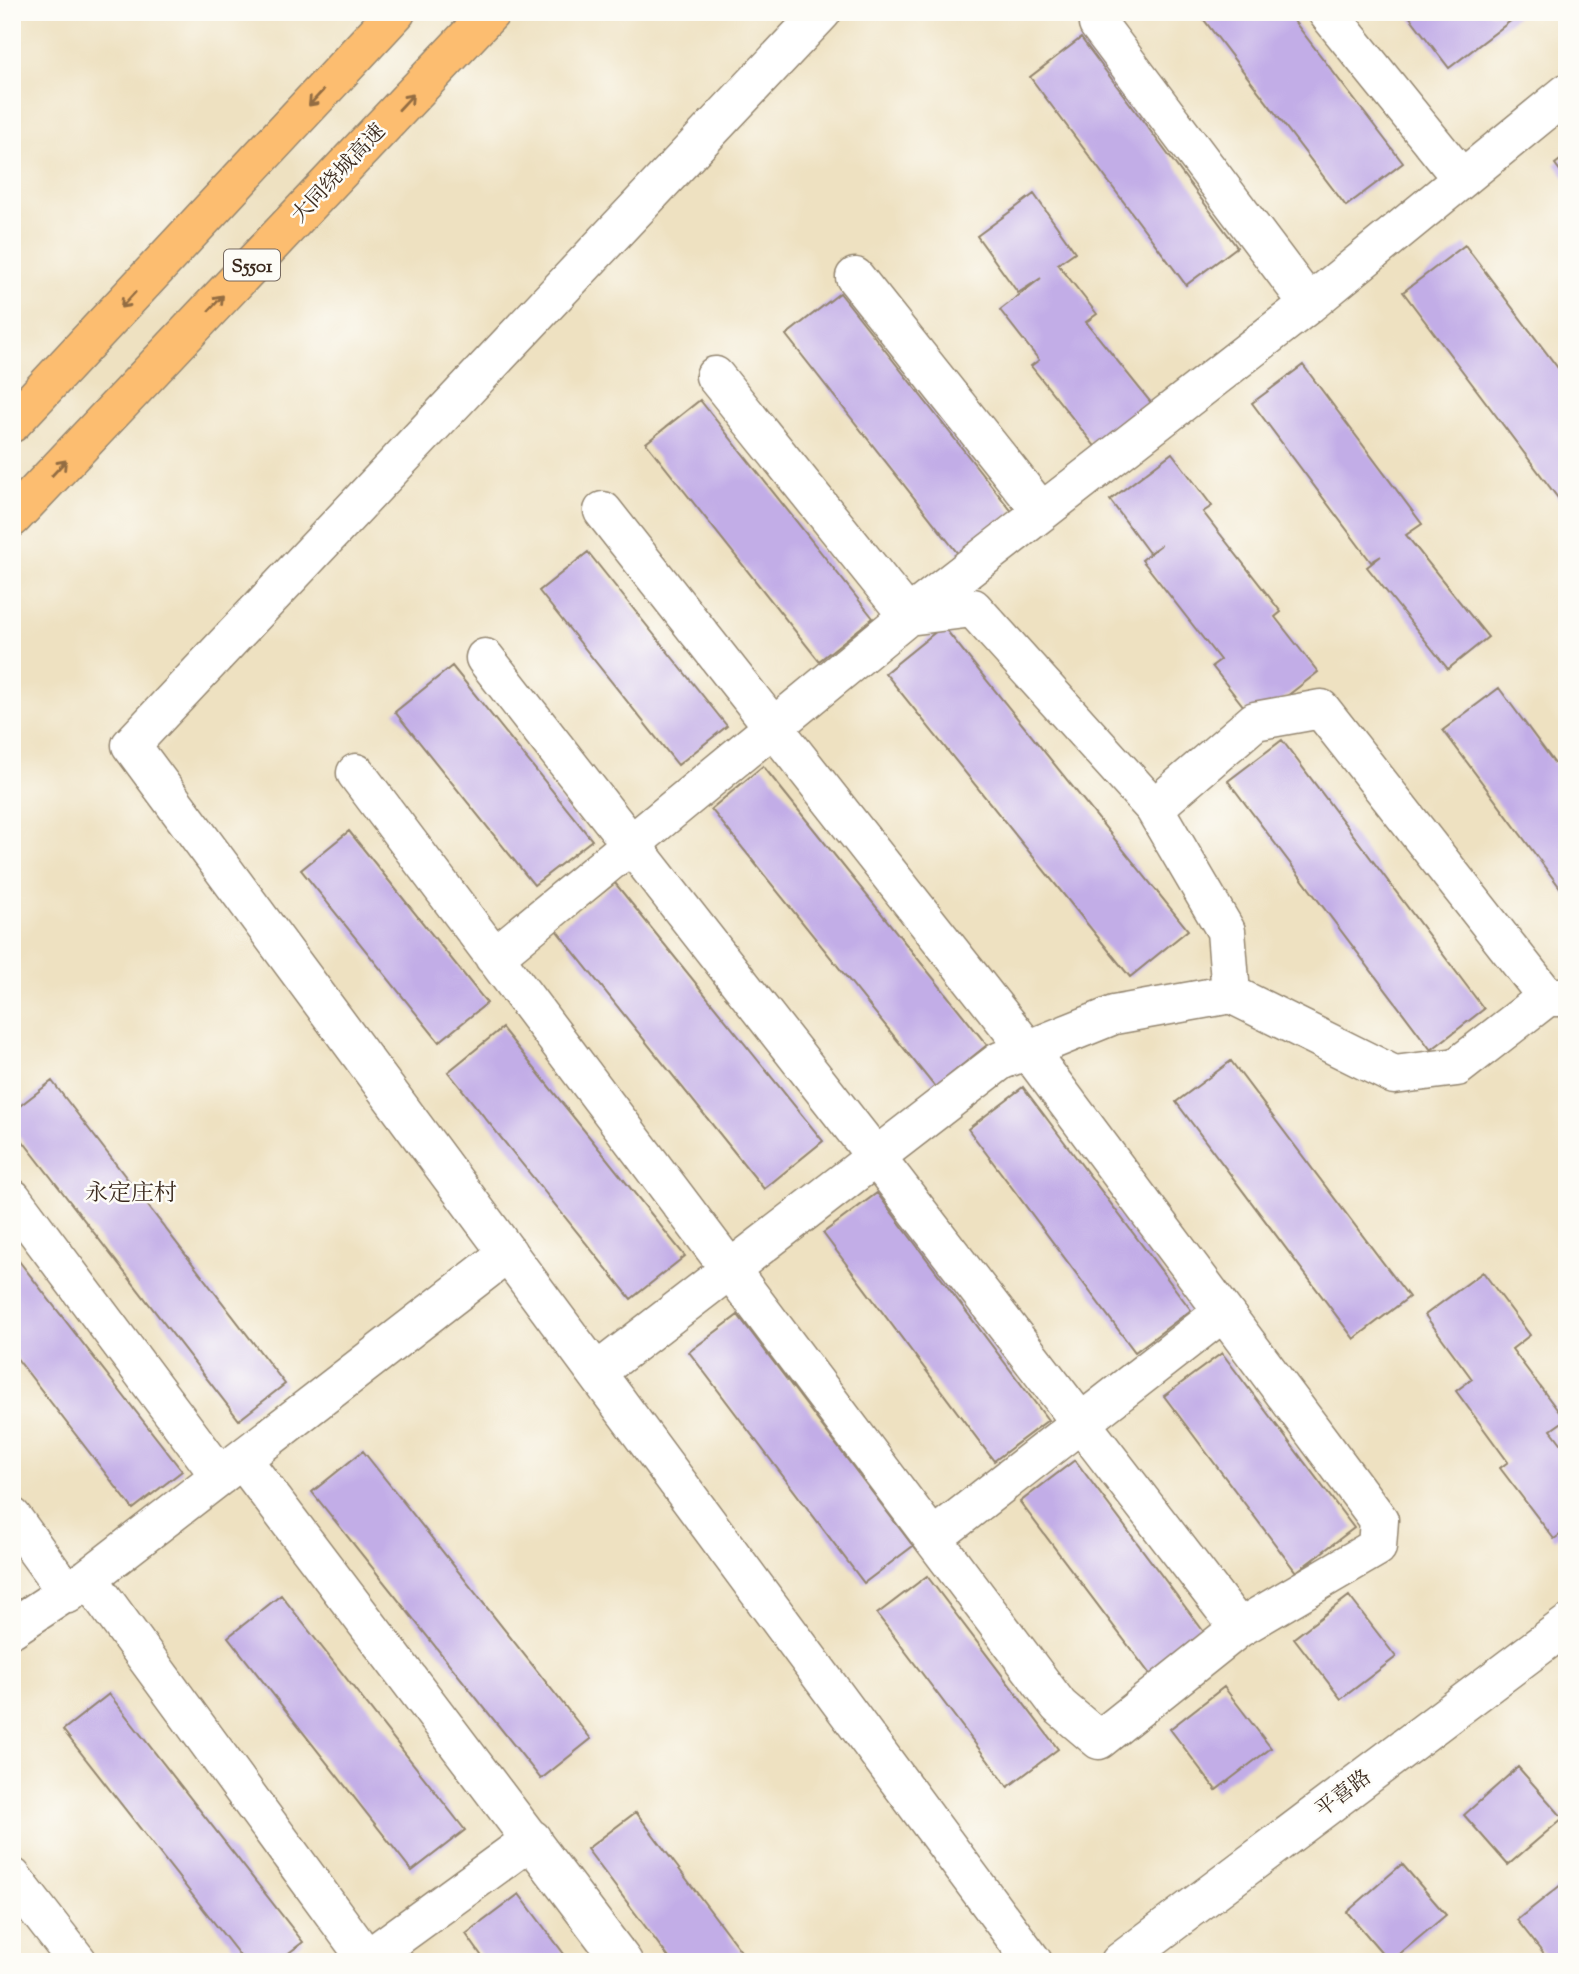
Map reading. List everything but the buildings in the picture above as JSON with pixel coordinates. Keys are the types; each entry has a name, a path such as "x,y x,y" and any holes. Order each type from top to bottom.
{"highway":[{"path":"12,423 396,12"},
{"name":"大同绕城高速","path":"12,518 491,12"}],"street":[{"path":"822,12 131,745 1033,1962"},
{"path":"1327,12 1462,179"},
{"path":"1098,24 1309,303"},
{"path":"494,957 908,616 1309,303 1567,93"},
{"path":"855,277 1041,511"},
{"path":"715,376 908,616"},
{"path":"356,773 1059,1706 1099,1740 1239,1628 1377,1547 1379,1520 1028,1050 603,511"},
{"path":"908,616 974,608 1154,808 1226,931 1231,994"},
{"path":"485,658 876,1157 1239,1628"},
{"path":"597,1373 1000,1061 1114,1015 1231,994 1394,1075 1457,1067 1557,997 1321,709 1255,721 1154,808"},
{"path":"12,1198 532,1839 623,1962"},
{"path":"12,1628 78,1586 508,1253"},
{"path":"933,1538 1223,1312"},
{"path":"12,1517 78,1586 366,1961 532,1839"},
{"name":"平喜路","path":"1120,1962 1567,1625"},
{"path":"12,1877 78,1962"}],"district":[{"name":"永定庄村","path":"131,1192"}]}
